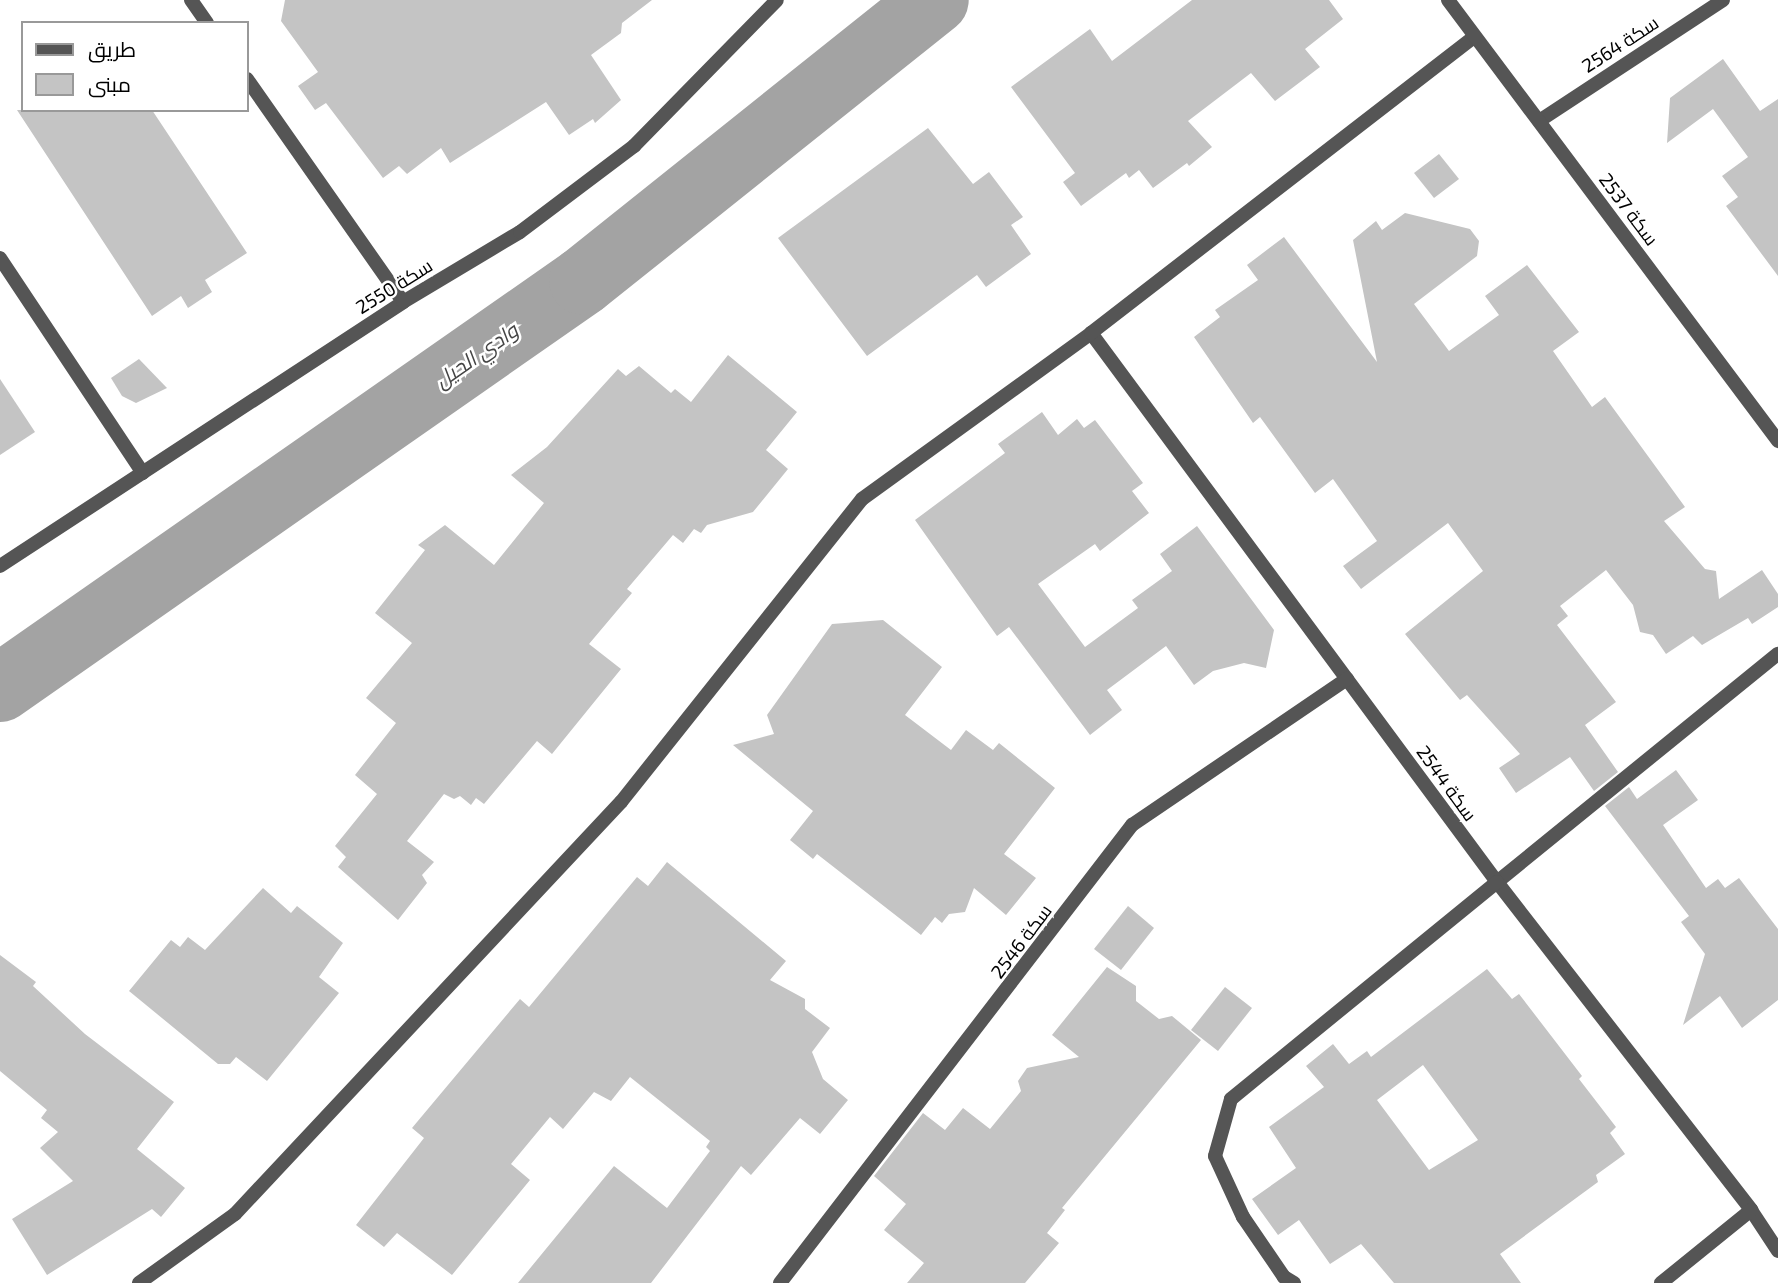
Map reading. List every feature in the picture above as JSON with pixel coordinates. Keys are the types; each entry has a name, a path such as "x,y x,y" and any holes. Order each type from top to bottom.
{"street":[{"path":"191,0 206,21"},
{"name":"سكة 2550","path":"0,566 403,302 520,232 634,146 778,0"},
{"name":"سكة 2537","path":"1448,0 1778,441"},
{"name":"سكة 2564","path":"1539,121 1723,0"},
{"path":"139,1283 235,1214 621,802 862,499 1091,333 1474,37"},
{"path":"248,80 403,302"},
{"path":"0,258 143,472"},
{"name":"سكة 2544","path":"1091,333 1497,882 1751,1210 1778,1251"},
{"path":"1284,1281 1243,1217 1215,1156 1231,1099 1778,654"},
{"name":"سكة 2546","path":"780,1283 1132,825 1347,679"},
{"path":"1661,1283 1751,1210"}],"building":[{"path":"285,0 652,0 622,23 621,33 591,55 621,100 595,123 593,119 569,135 546,102 450,163 441,148 407,174 399,166 383,178 326,103 315,110 298,86 318,72 281,21"},
{"path":"1192,0 1329,0 1343,19 1305,49 1320,67 1275,101 1251,73 1188,121 1212,147 1189,166 1187,163 1153,188 1139,170 1129,178 1126,173 1081,206 1063,182 1075,173 1011,87 1090,29 1112,61"},
{"path":"1723,59 1760,111 1778,99 1778,276 1726,206 1738,197 1722,176 1748,157 1713,109 1667,143 1670,98"},
{"path":"17,110 153,112 247,253 205,280 212,292 188,308 181,296 152,316"},
{"path":"928,128 973,184 989,172 1023,217 1011,225 1031,254 986,287 977,275 867,356 778,238"},
{"path":"1439,154 1459,179 1434,198 1414,173"},
{"path":"1405,213 1470,229 1479,241 1477,256 1414,304 1449,351 1499,315 1485,296 1527,265 1579,332 1553,351 1592,407 1605,397 1685,507 1664,521 1705,569 1716,571 1719,599 1762,570 1778,594 1778,607 1752,624 1748,618 1702,645 1693,636 1666,654 1653,635 1640,632 1633,605 1606,570 1560,606 1568,616 1557,625 1616,702 1585,725 1618,772 1594,791 1570,757 1516,793 1499,768 1520,754 1467,695 1460,700 1405,634 1483,571 1448,523 1361,589 1343,566 1377,541 1333,479 1315,493 1260,417 1253,423 1194,337 1220,317 1215,310 1258,280 1247,265 1284,237 1377,362 1353,240 1376,221 1382,230"},
{"path":"728,355 797,412 766,450 788,469 753,512 707,525 701,533 694,529 683,543 673,535 627,589 632,593 589,644 621,669 552,754 537,741 484,804 476,798 471,805 460,796 454,799 444,794 407,841 434,862 422,875 427,883 398,920 338,867 346,857 335,846 377,794 355,775 396,723 366,698 412,643 375,613 425,550 418,545 445,525 494,565 544,503 511,475 547,447 618,369 626,376 639,366 671,393 675,389 691,402"},
{"path":"139,359 167,388 136,403 122,396 111,378"},
{"path":"0,379 35,432 0,455"},
{"path":"1042,412 1058,435 1077,419 1084,428 1095,420 1143,483 1132,491 1149,513 1100,551 1095,544 1038,584 1085,647 1138,608 1132,600 1172,571 1160,554 1197,526 1274,630 1266,668 1244,663 1213,671 1194,685 1166,646 1107,690 1122,710 1090,735 1009,627 997,636 915,520 1005,453 998,444"},
{"path":"883,620 942,667 905,715 951,750 966,730 993,750 999,743 1055,788 1004,854 1036,878 1006,915 974,888 965,912 949,914 942,923 935,917 921,935 817,854 813,859 790,840 813,811 733,745 774,734 767,715 832,624"},
{"path":"1676,770 1698,800 1663,825 1706,888 1718,879 1725,888 1739,878 1778,929 1778,1000 1742,1028 1720,996 1683,1025 1705,954 1681,922 1689,916 1605,806 1629,787 1637,799"},
{"path":"667,862 786,961 770,980 805,999 805,1009 830,1028 812,1052 823,1079 848,1100 820,1134 800,1118 751,1175 741,1166 651,1283 518,1283 614,1166 667,1208 710,1151 706,1147 710,1141 630,1077 611,1101 594,1092 563,1129 550,1117 511,1164 530,1180 452,1275 397,1233 384,1247 356,1225 424,1138 412,1128 520,999 529,1007 637,877 648,886"},
{"path":"263,888 291,913 297,906 343,943 319,977 339,993 267,1081 236,1057 230,1064 218,1064 129,991 171,940 180,947 188,937 205,950"},
{"path":"1128,906 1154,928 1121,970 1094,949"},
{"path":"0,955 36,982 33,986 85,1034 174,1102 137,1149 185,1188 161,1217 152,1209 47,1275 12,1219 73,1181 40,1148 58,1132 41,1118 47,1110 0,1071"},
{"path":"1107,967 1136,986 1136,1001 1159,1019 1172,1016 1201,1040 1062,1208 1065,1210 1047,1233 1059,1243 1025,1283 907,1283 924,1263 884,1230 906,1204 874,1176 923,1113 945,1130 963,1108 990,1129 1021,1091 1018,1081 1027,1068 1079,1057 1052,1035"},
{"path":"1487,969 1512,999 1519,994 1582,1076 1579,1079 1616,1127 1610,1133 1625,1154 1596,1175 1598,1182 1500,1254 1521,1283 1394,1283 1361,1244 1330,1264 1299,1220 1278,1235 1252,1199 1296,1168 1269,1127 1324,1087 1306,1066 1333,1044 1349,1064 1367,1051 1371,1057","holes":["1423,1065 1478,1140 1429,1170 1377,1100"]},
{"path":"1225,987 1252,1008 1218,1051 1191,1030"}],"waterway":[{"name":"وادي الحيل","path":"0,688 583,281 935,0"}]}
